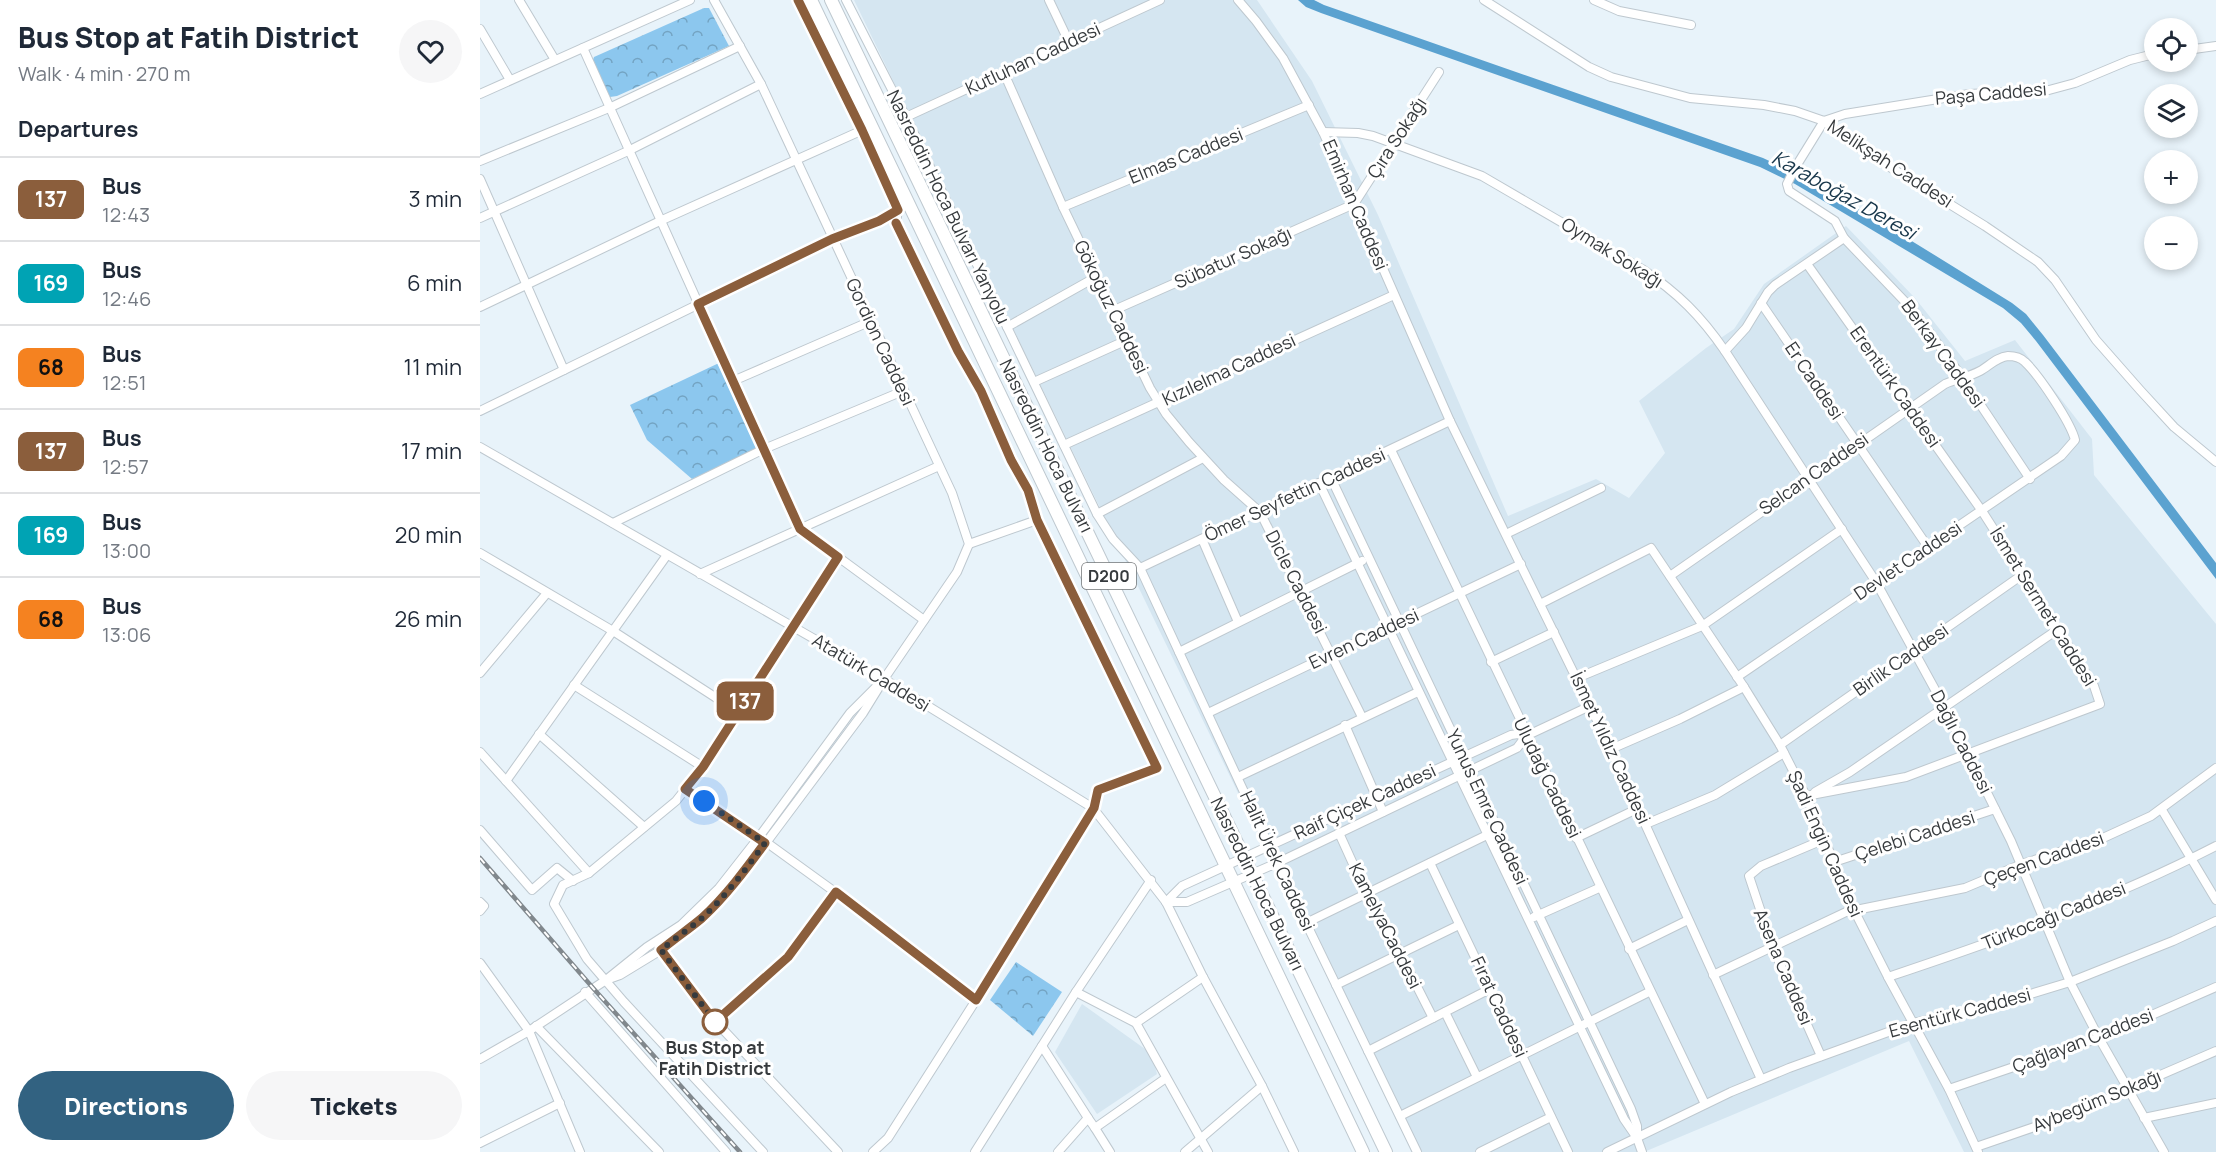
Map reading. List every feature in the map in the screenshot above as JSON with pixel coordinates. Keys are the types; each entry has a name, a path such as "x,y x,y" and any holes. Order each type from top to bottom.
{"highway":[{"name":"Nasreddin Hoca Bulvarı","path":"811,0 903,207 1226,866 1363,1152"},
{"name":"Nasreddin Hoca Bulvarı","path":"831,0 1386,1152"}],"street":[{"path":"519,0 555,60"},
{"path":"480,94 690,0"},
{"name":"Gordion Caddesi","path":"714,0 761,84 952,493 969,544"},
{"path":"480,307 660,221 866,128 798,0"},
{"name":"Nasreddin Hoca Bulvarı Yanyolu","path":"846,0 906,117 1097,514 1113,538 1140,568"},
{"path":"1049,0 1070,42"},
{"name":"Kutluhan Caddesi","path":"906,117 1160,0"},
{"name":"Emirhan Caddesi","path":"1238,0 1284,58 1323,132 1450,421"},
{"path":"1594,0 1620,10 1691,25"},
{"name":"Melikşah Caddesi","path":"1488,1 1589,68 1611,77 1690,98 1764,105 1811,115 1824,121 1851,143 1985,226 2038,262 2055,280 2096,340 2140,390 2174,427 2216,462"},
{"path":"480,29 510,80"},
{"path":"480,161 609,108 740,46"},
{"path":"2198,48 2216,46"},
{"path":"583,48 800,529 924,620"},
{"name":"Paşa Caddesi","path":"1824,121 1845,114 1969,94 2049,90 2075,83 2144,56"},
{"name":"Çıra Sokağı","path":"1353,204 1439,72"},
{"name":"Gökoğuz Caddesi","path":"1004,73 1063,207 1158,403 1203,458 1236,492 1260,512"},
{"path":"480,218 628,151 761,84"},
{"name":"Elmas Caddesi","path":"1063,207 1309,105"},
{"name":"Berkay Caddesi","path":"1824,121 1795,168 1787,184 1789,191 1820,209 1835,221 1845,238 1913,310 2030,479"},
{"name":"Oymak Sokağı","path":"1323,132 1358,133 1482,176 1664,283 1698,315 1725,351"},
{"path":"480,179 564,370"},
{"name":"Sübatur Sokağı","path":"1112,311 1353,204"},
{"path":"480,411 832,239 879,221 903,207"},
{"path":"873,1152 888,1138 976,1000 1094,808 1098,790 1157,768 1037,520 1028,490 1011,460 981,391 958,351 896,223 903,207"},
{"path":"1725,351 1746,328 1775,285 1845,238"},
{"name":"Erentürk Caddesi","path":"1807,264 1982,511"},
{"path":"1007,327 1096,277"},
{"name":"Kızılelma Caddesi","path":"1064,445 1394,295"},
{"name":"Er Caddesi","path":"1761,303 1928,547"},
{"path":"733,381 871,321"},
{"path":"1034,382 1127,340"},
{"name":"Dağlı Caddesi","path":"1725,351 1876,582 1944,706 2022,864 2070,982 2164,1152"},
{"name":"Selcan Caddesi","path":"1670,576 1909,407 1945,384 1980,371 1998,359 2007,356 2019,357 2032,370 2070,426 2075,440"},
{"path":"612,523 764,449 903,391"},
{"name":"Ömer Seyfettin Caddesi","path":"1140,568 1450,421"},
{"name":"İsmet Yıldız Caddesi","path":"1450,421 1639,808 1761,1079"},
{"name":"Devlet Caddesi","path":"1737,677 2030,479 2061,456 2075,440"},
{"name":"Atatürk Caddesi","path":"480,447 884,679 1094,808 1166,902 1294,1152"},
{"name":"Uludağ Caddesi","path":"1391,450 1526,736 1705,1104"},
{"path":"1097,514 1203,458"},
{"path":"700,574 939,466"},
{"name":"Yunus Emre Caddesi","path":"1330,478 1631,1109 1637,1126 1637,1138"},
{"name":"Yunus Emre Caddesi","path":"1319,483 1458,776 1642,1152"},
{"path":"1506,534 1601,488"},
{"name":"İsmet Sermet Caddesi","path":"1968,753 2100,704 2094,686 1982,511"},
{"name":"Dicle Caddesi","path":"1260,512 1362,717"},
{"path":"606,980 620,975 661,950 702,917 745,872 762,840 850,712 884,679 957,573 969,544 1037,520"},
{"path":"1577,678 1702,626 1842,529"},
{"path":"1202,539 1238,622"},
{"name":"Şadi Engin Caddesi","path":"1540,604 1651,548 1782,748 1806,796 1854,910 1949,1089 1977,1150"},
{"path":"481,555 613,631 738,712"},
{"path":"506,781 667,555"},
{"path":"763,1152 587,959 554,904 563,885 589,873 676,801 703,767 838,557"},
{"path":"1179,652 1367,558"},
{"name":"Evren Caddesi","path":"1208,713 1521,564"},
{"name":"Halit Ürek Caddesi","path":"1140,568 1277,863 1417,1152"},
{"name":"Birlik Caddesi","path":"1646,824 1715,795 2022,575"},
{"path":"480,673 547,593"},
{"path":"1806,796 1850,772 2058,630"},
{"path":"1491,662 1554,632"},
{"path":"574,685 703,767"},
{"path":"1611,749 1700,710 1744,687"},
{"path":"1238,777 1418,692"},
{"name":"Raif Çiçek Caddesi","path":"1166,902 1187,902 1277,863 1517,748 1526,736 1590,706"},
{"path":"1345,725 1383,812"},
{"path":"539,734 644,827"},
{"name":"Raif Çiçek Caddesi","path":"1166,902 1182,886 1511,735 1526,736"},
{"path":"480,752 589,873"},
{"path":"1806,796 1906,777 1968,753"},
{"name":"Çeçen Caddesi","path":"1713,975 1841,914 1965,888 2022,864 2103,838 2135,825 2162,810 2216,768"},
{"path":"685,789 836,892 976,1000"},
{"path":"1576,838 1639,808"},
{"name":"Çelebi Caddesi","path":"1834,862 1995,809"},
{"path":"2162,810 2216,900"},
{"path":"480,830 532,890 557,868 573,881"},
{"name":"KamelyaCaddesi","path":"1339,833 1359,877 1369,892 1433,1018"},
{"path":"1306,923 1487,835"},
{"path":"480,1059 532,1029 606,980 654,942 681,925 719,888 762,840"},
{"name":"Asena Caddesi","path":"1821,1056 1773,948 1749,876 1761,866 1825,840"},
{"name":"Türkocağı Caddesi","path":"1888,977 2044,922 2216,846"},
{"name":"Fırat Caddesi","path":"1430,863 1568,1152"},
{"path":"975,1152 1076,992 1151,880"},
{"path":"1528,920 1599,888"},
{"path":"715,1022 788,957 836,892"},
{"path":"480,902 484,906 480,911"},
{"path":"1629,949 1688,920"},
{"name":"Esentürk Caddesi","path":"1607,1152 1705,1104 1821,1056 1913,1023 1992,1006 2070,982 2152,950 2216,921"},
{"path":"1336,985 1459,925"},
{"path":"654,942 715,1022 838,1152"},
{"path":"480,963 532,1029 659,1152"},
{"path":"1136,1023 1203,977"},
{"name":"Çağlayan Caddesi","path":"1949,1089 2099,1038 2216,987"},
{"path":"1368,1051 1490,990"},
{"path":"585,992 726,1152"},
{"path":"1076,992 1136,1023 1208,1152"},
{"path":"1400,1116 1649,992"},
{"path":"1445,1012 1477,1077"},
{"path":"532,1029 580,1152"},
{"path":"1042,1046 1110,1152"},
{"name":"Aybegüm Sokağı","path":"1977,1150 2087,1109 2216,1051"},
{"path":"1095,1128 1166,1078"},
{"path":"1185,1152 1262,1086"},
{"path":"480,1143 560,1103"},
{"path":"2144,1118 2216,1103"},
{"path":"1480,1152 1494,1149 1551,1117"},
{"path":"1058,1152 1088,1118"}],"shaded area":[{"path":"854,0 1257,0 1312,81 1378,215 1508,516 1596,479 1629,498 1665,453 1639,401 1734,329 1764,284 1846,226 1915,298 1965,361 2015,340 2092,439 2094,475 2216,624 2216,1152 1964,1152 1909,1041 1644,1152 1412,1152"},
{"path":"1298,0 1314,0 1763,158 1858,209 2012,303 2026,314 2043,335 2216,563 2216,579 2036,341 2021,323 2003,308 1795,184 1760,167 1321,13 1306,7"},
{"path":"1082,1004 1152,1054 1157,1074 1097,1114 1055,1052"}],"green space":[{"path":"704,8 709,8 729,46 617,96 610,97 592,62 594,57"},
{"path":"719,363 759,448 692,479 647,440 630,405"},
{"path":"1016,962 1062,992 1033,1036 990,1000"}],"railway":[{"path":"480,858 740,1152"}],"bus line":[{"name":"137","path":"798,0 862,130 898,210 879,221 832,239 698,304 800,529 838,557 703,767 685,789 765,843 745,872 724,895 702,917 661,950 715,1022 788,957 836,892 976,1000 1094,808 1098,790 1157,768 1037,520 1028,490 1011,460 981,391 958,351 896,223"}],"place":[{"name":"Bus Stop at Fatih District","path":"715,1022"}],"route":[{"path":"704,801 765,843 745,872 724,895 702,917 661,950 715,1022"}],"water label":[{"name":"Karaboğaz Deresi","path":"1844,195"}]}
